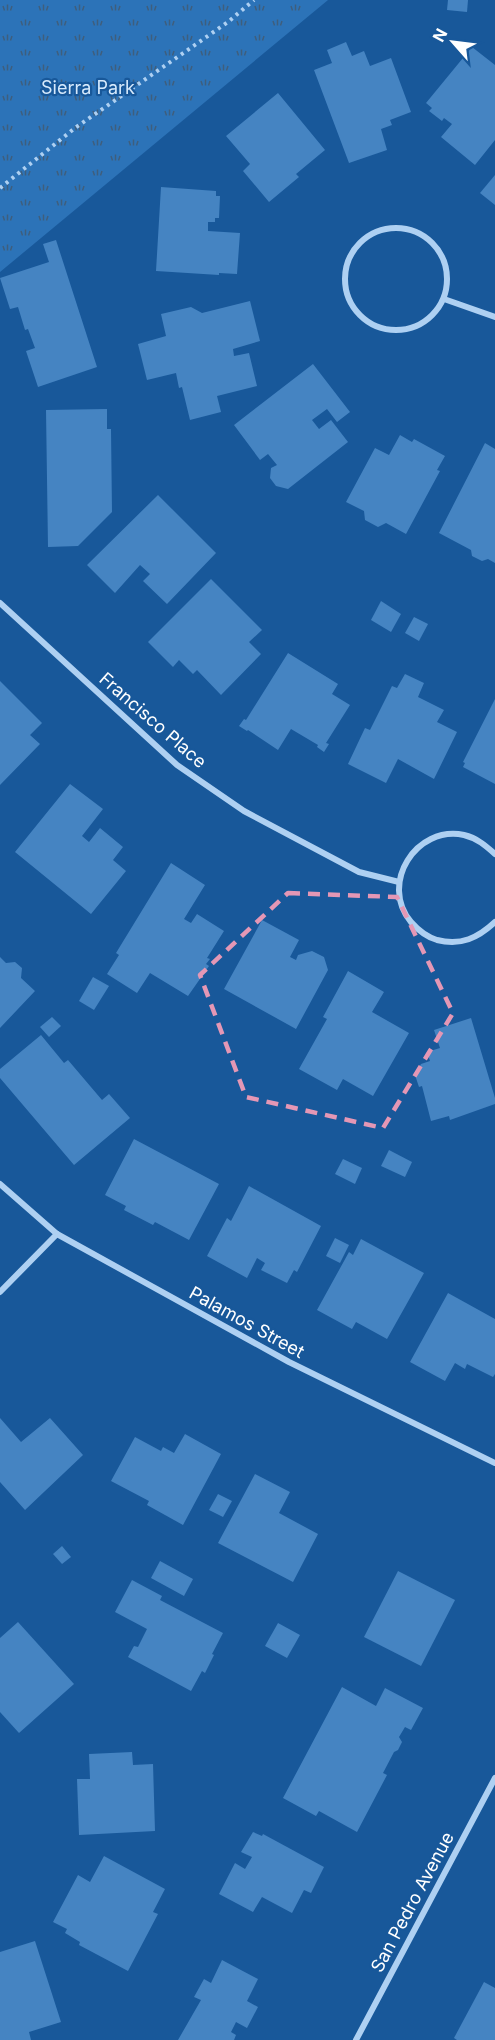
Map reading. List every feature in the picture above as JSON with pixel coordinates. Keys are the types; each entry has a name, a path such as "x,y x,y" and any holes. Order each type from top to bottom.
{"street":[{"path":"397,227 413,230 428,238 439,250 446,266 447,282 444,298 435,313 421,324 405,330 388,330 372,325 358,314 349,300 345,283 346,266 354,250 365,238 380,230 397,227"},
{"path":"444,298 495,316"},
{"name":"Francisco Place","path":"0,603 177,765 244,811 358,872 399,882"},
{"path":"495,854 482,842 465,835 447,834 430,839 415,850 404,864 399,882 400,899 406,916 417,929 432,939 449,943 467,941 482,934 495,922"},
{"name":"Palamos Street","path":"0,1184 57,1234 289,1362 495,1463"},
{"path":"0,1292 57,1234"},
{"name":"San Pedro Avenue","path":"356,2040 495,1778"}],"path":[{"path":"0,188 75,128 228,22 254,0"}],"highlighted area":[{"path":"288,893 397,897 453,1013 383,1128 246,1097 200,975"}],"green space":[{"name":"Sierra Park","path":"0,0 328,0 0,272"}],"building":[{"path":"448,0 468,0 467,12 447,10"},
{"path":"346,42 352,56 364,51 370,66 391,58 411,112 390,120 392,125 381,129 387,150 349,163 314,70 332,63 327,50"},
{"path":"472,47 495,65 495,140 475,165 441,137 452,124 444,118 442,121 429,111 432,108 426,103"},
{"path":"278,93 325,150 296,174 299,177 269,202 243,171 250,164 226,136"},
{"path":"495,175 495,205 480,193"},
{"path":"161,187 216,191 216,196 220,196 219,218 215,218 215,222 208,222 208,231 240,233 237,274 156,271"},
{"path":"56,240 97,367 38,387 26,351 35,348 28,329 25,330 18,307 10,309 0,278 49,262 43,244"},
{"path":"250,301 260,341 233,349 234,356 249,353 257,386 217,396 221,412 190,420 176,373 147,380 138,344 166,336 161,314 191,307 202,313"},
{"path":"313,364 350,412 337,422 327,409 312,420 319,429 331,420 348,442 288,489 276,486 270,478 271,468 277,465 268,454 260,460 234,425"},
{"path":"107,409 107,429 111,429 112,512 78,546 48,547 46,410"},
{"path":"400,435 412,442 414,439 445,456 437,470 440,471 406,534 386,523 378,527 365,520 364,511 346,502 375,448 389,455"},
{"path":"485,443 495,449 495,563 488,559 482,561 472,556 471,550 439,533"},
{"path":"158,495 216,553 167,604 143,581 150,574 140,565 115,593 87,565"},
{"path":"211,579 262,630 249,642 261,654 221,695 197,670 193,674 179,660 173,667 148,642"},
{"path":"381,601 401,614 391,632 371,620"},
{"path":"414,617 428,624 419,641 405,633"},
{"path":"288,653 338,684 332,694 350,705 326,743 329,744 324,752 317,747 318,745 291,729 278,750 239,726 244,719 246,720"},
{"path":"405,674 424,683 418,697 444,710 437,722 457,732 434,779 398,759 386,783 348,764 365,728 370,730 392,686 397,688"},
{"path":"0,681 42,723 30,735 40,744 0,785"},
{"path":"495,699 495,784 463,767 465,763 463,762"},
{"path":"70,784 103,809 82,836 89,842 100,828 123,847 113,860 126,871 91,914 15,852"},
{"path":"171,863 205,885 184,919 191,923 197,914 224,931 207,958 210,959 206,964 209,966 188,996 150,973 137,993 107,974 119,955 116,953"},
{"path":"262,920 299,940 290,957 296,960 298,955 312,951 324,957 328,970 296,1029 224,989"},
{"path":"0,957 6,963 15,962 22,968 21,978 35,991 0,1028"},
{"path":"348,971 384,992 372,1012 409,1033 373,1096 343,1079 337,1090 299,1069 327,1019 323,1017"},
{"path":"93,977 109,986 94,1010 79,1001"},
{"path":"52,1017 61,1026 49,1037 40,1027"},
{"path":"471,1018 495,1104 450,1120 449,1116 431,1121 422,1086 419,1087 415,1075 421,1064 430,1061 427,1052 440,1048 434,1030"},
{"path":"41,1035 64,1063 68,1060 102,1100 109,1094 130,1118 74,1165 0,1078 0,1069"},
{"path":"134,1139 219,1184 189,1240 155,1222 153,1225 124,1210 126,1206 105,1195"},
{"path":"389,1150 412,1162 405,1177 381,1166"},
{"path":"343,1159 362,1168 355,1184 335,1174"},
{"path":"249,1186 321,1226 297,1272 294,1270 287,1283 261,1270 265,1263 257,1258 247,1278 207,1256 227,1218 231,1221"},
{"path":"335,1238 349,1245 340,1263 326,1256"},
{"path":"361,1239 424,1273 387,1339 356,1322 352,1329 317,1310 349,1252 353,1255"},
{"path":"448,1293 495,1319 495,1374 493,1377 467,1364 465,1369 455,1363 445,1381 410,1362"},
{"path":"0,1418 21,1442 50,1418 83,1455 25,1510 0,1482"},
{"path":"185,1434 221,1454 183,1525 147,1505 149,1501 111,1481 135,1437 161,1451 163,1447 174,1453"},
{"path":"255,1474 290,1492 279,1513 318,1534 293,1582 218,1543"},
{"path":"218,1494 232,1501 223,1517 209,1510"},
{"path":"62,1546 71,1557 62,1564 53,1554"},
{"path":"160,1561 193,1579 184,1596 151,1578"},
{"path":"398,1571 455,1600 421,1666 364,1637"},
{"path":"132,1580 162,1596 160,1600 223,1633 205,1673 202,1671 191,1691 128,1657 134,1646 138,1647 147,1629 115,1612"},
{"path":"18,1622 74,1684 19,1733 0,1712 0,1638"},
{"path":"278,1623 300,1635 287,1658 265,1646"},
{"path":"342,1687 376,1706 385,1688 423,1708 411,1730 405,1727 399,1737 402,1742 383,1773 387,1775 357,1832 319,1811 316,1816 283,1798"},
{"path":"132,1752 133,1765 153,1764 155,1831 79,1835 77,1779 90,1779 89,1754"},
{"path":"253,1832 262,1836 263,1834 324,1867 311,1893 304,1890 292,1913 262,1897 253,1912 219,1894 235,1863 245,1869 252,1857 241,1852"},
{"path":"104,1856 165,1889 153,1912 158,1914 128,1971 79,1945 80,1942 65,1933 67,1929 53,1922 78,1875 90,1882"},
{"path":"35,1941 61,2022 29,2032 31,2040 0,2040 0,1952"},
{"path":"222,1960 258,1979 247,2001 258,2007 247,2028 236,2022 231,2032 236,2035 234,2040 178,2040 201,2000 194,1997 204,1979 211,1983"},
{"path":"484,1982 495,1988 495,2040 457,2040 454,2038"}]}
